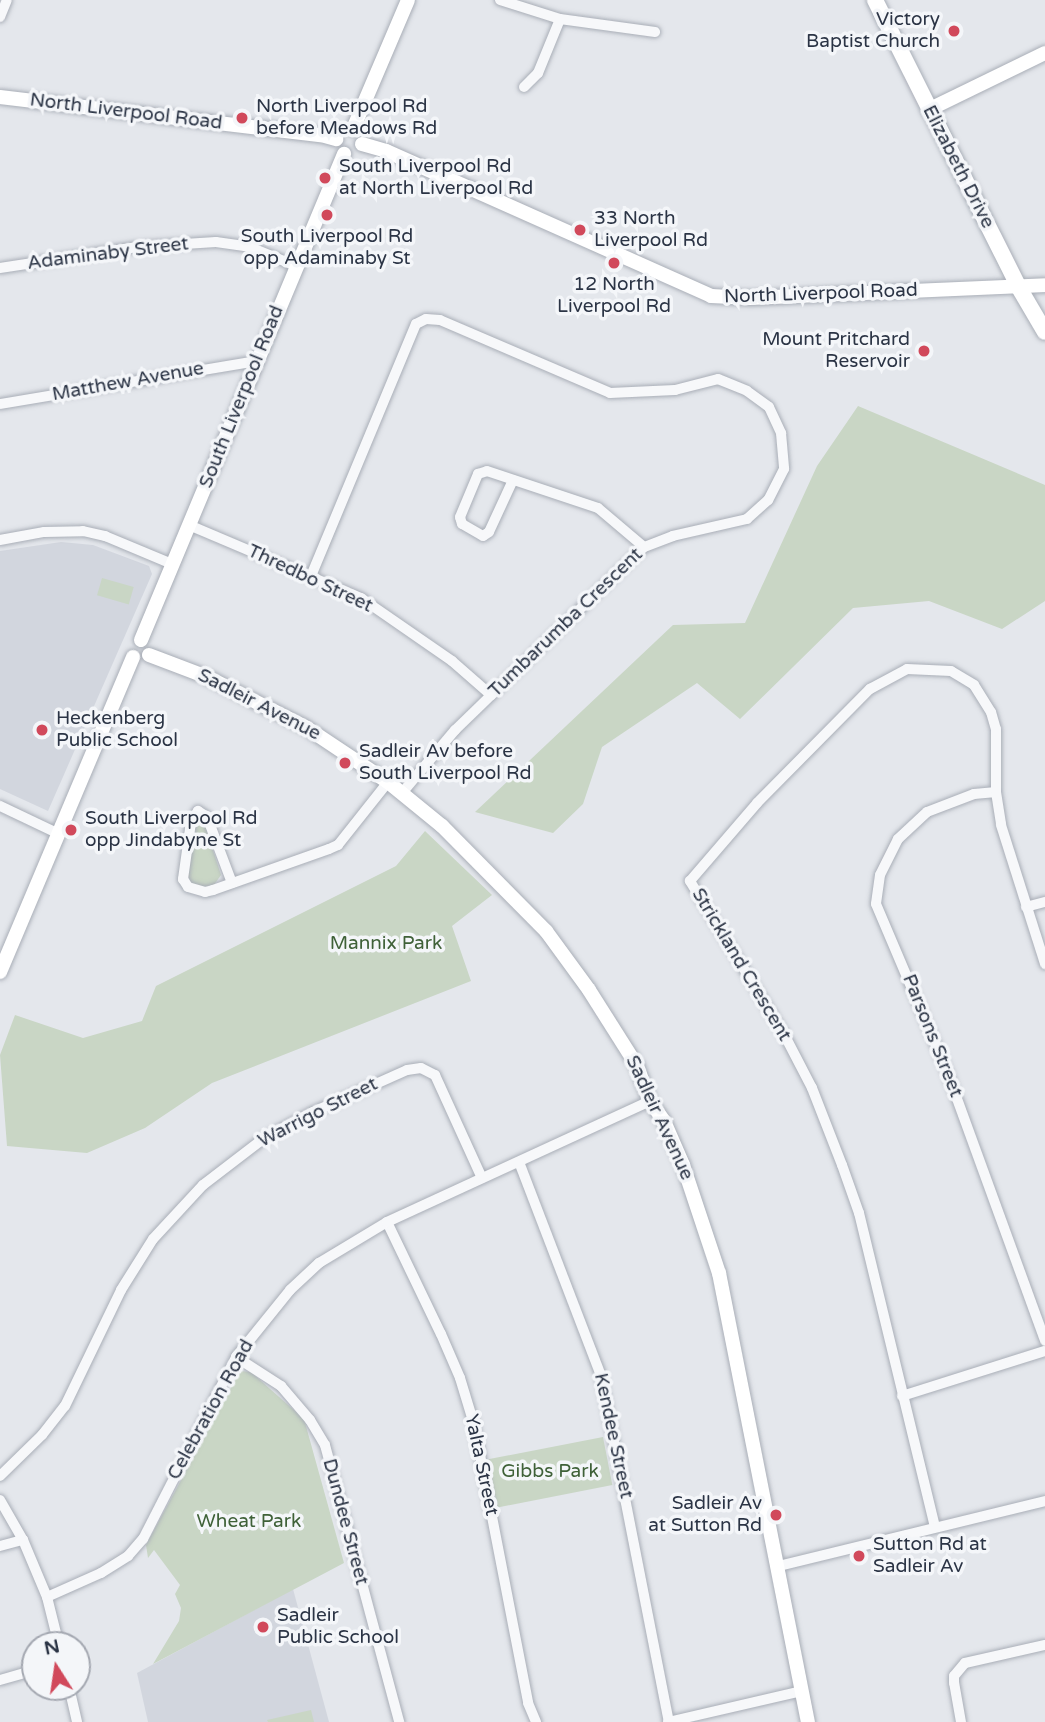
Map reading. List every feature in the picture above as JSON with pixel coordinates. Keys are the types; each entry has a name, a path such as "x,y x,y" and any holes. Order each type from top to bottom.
{"main road":[{"path":"353,129 408,0"},
{"name":"Elizabeth Drive","path":"875,0 1018,286 1045,332"},
{"path":"928,110 1045,53"},
{"name":"North Liverpool Road","path":"0,97 321,135 336,139"},
{"path":"353,129 360,135 362,144 356,153 344,154 337,148 336,139 343,130 353,129"},
{"name":"North Liverpool Road","path":"362,144 386,151 711,296 751,298 1045,285"},
{"name":"South Liverpool Road","path":"141,640 344,154"},
{"path":"0,972 133,657 131,647 141,640 150,646 149,655 140,660 133,657"},
{"name":"Sadleir Avenue","path":"149,655 207,677 278,712 402,793 470,851 546,931 589,990 644,1077 650,1101 664,1121 683,1165 719,1273 808,1722"}],"street":[{"path":"0,17 7,0"},
{"path":"500,0 560,19 655,32"},
{"path":"524,87 538,73 560,19"},
{"name":"Adaminaby Street","path":"0,268 137,247 216,242 250,247 296,266"},
{"name":"Tumbarumba Crescent","path":"311,576 416,324 426,319 440,320 610,393 675,390 718,379 747,391 769,407 781,433 784,469 768,500 747,519 673,536 644,547 491,695 438,749 402,793"},
{"name":"Matthew Avenue","path":"0,404 256,361"},
{"path":"513,480 489,532 483,536 461,524 460,517 478,474 487,471 598,508 644,547"},
{"name":"Thredbo Street","path":"189,525 361,598 452,661 491,695"},
{"path":"0,540 44,532 83,531 105,536 172,564"},
{"name":"Strickland Crescent","path":"935,1527 859,1213 812,1088 777,1023 690,881 757,803 870,689 897,671 936,668 959,674 974,685 991,712 996,729 996,792 1000,825 1045,964"},
{"path":"232,883 207,817 198,811 191,822 183,873 185,884 192,890 205,892 232,883 338,845 388,782"},
{"name":"Parsons Street","path":"996,792 974,794 927,812 898,839 880,875 876,904 948,1074 1045,1341"},
{"path":"0,806 59,834"},
{"path":"1026,907 1045,902"},
{"name":"Warrigo Street","path":"0,1476 42,1435 65,1406 121,1290 153,1239 203,1185 263,1139 300,1118 383,1080 407,1070 421,1068 435,1076 482,1178"},
{"name":"Celebration Road","path":"47,1597 101,1573 128,1556 143,1539 236,1357 290,1290 318,1263 387,1222 650,1101"},
{"name":"Kendee Street","path":"519,1162 601,1376 669,1722"},
{"name":"Yalta Street","path":"387,1222 446,1345 474,1424 528,1703 536,1722"},
{"path":"902,1396 1045,1352"},
{"name":"Dundee Street","path":"236,1357 281,1386 310,1420 325,1445 399,1722"},
{"path":"0,1500 23,1540 47,1597 56,1631"},
{"path":"779,1566 1045,1501"},
{"path":"0,1546 23,1540"},
{"path":"961,1722 954,1676 965,1663 1045,1645"},
{"path":"0,1680 21,1674"},
{"path":"669,1722 802,1691"},
{"path":"72,1701 76,1722"}],"shaded area":[{"name":"Heckenberg Public School","path":"61,542 93,545 149,566 152,574 48,811 0,789 0,551"},
{"name":"Sadleir Public School","path":"293,1589 329,1722 148,1722 137,1673"}],"green space":[{"path":"858,406 1045,485 1045,601 1002,629 929,601 853,608 740,719 697,683 602,747 583,804 553,833 475,812 673,625 745,623 817,466"},
{"path":"102,578 134,587 129,604 97,595"},
{"path":"201,823 205,825 221,875 214,885 201,887 191,883 188,875 196,826"},
{"name":"Mannix Park","path":"425,831 492,895 452,926 471,981 212,1083 145,1128 87,1153 7,1146 0,1055 15,1015 83,1038 142,1021 156,986 396,866"},
{"name":"Wheat Park","path":"240,1371 251,1372 304,1419 344,1563 153,1664 179,1621 181,1608 175,1594 180,1585 154,1550 148,1558 146,1545"},
{"name":"Gibbs Park","path":"603,1437 612,1485 497,1507 488,1459"},
{"path":"311,1710 314,1722 267,1720"}],"place":[{"name":"Victory Baptist Church","path":"954,31"},
{"name":"North Liverpool Rd before Meadows Rd","path":"242,118"},
{"name":"South Liverpool Rd at North Liverpool Rd","path":"325,178"},
{"name":"South Liverpool Rd opp Adaminaby St","path":"327,215"},
{"name":"33 North Liverpool Rd","path":"580,230"},
{"name":"12 North Liverpool Rd","path":"614,263"},
{"name":"Mount Pritchard Reservoir","path":"924,351"},
{"name":"Heckenberg Public School","path":"42,730"},
{"name":"Sadleir Av before South Liverpool Rd","path":"345,763"},
{"name":"South Liverpool Rd opp Jindabyne St","path":"71,830"},
{"name":"Sadleir Av at Sutton Rd","path":"776,1515"},
{"name":"Sutton Rd at Sadleir Av","path":"859,1556"},
{"name":"Sadleir Public School","path":"263,1627"}]}
